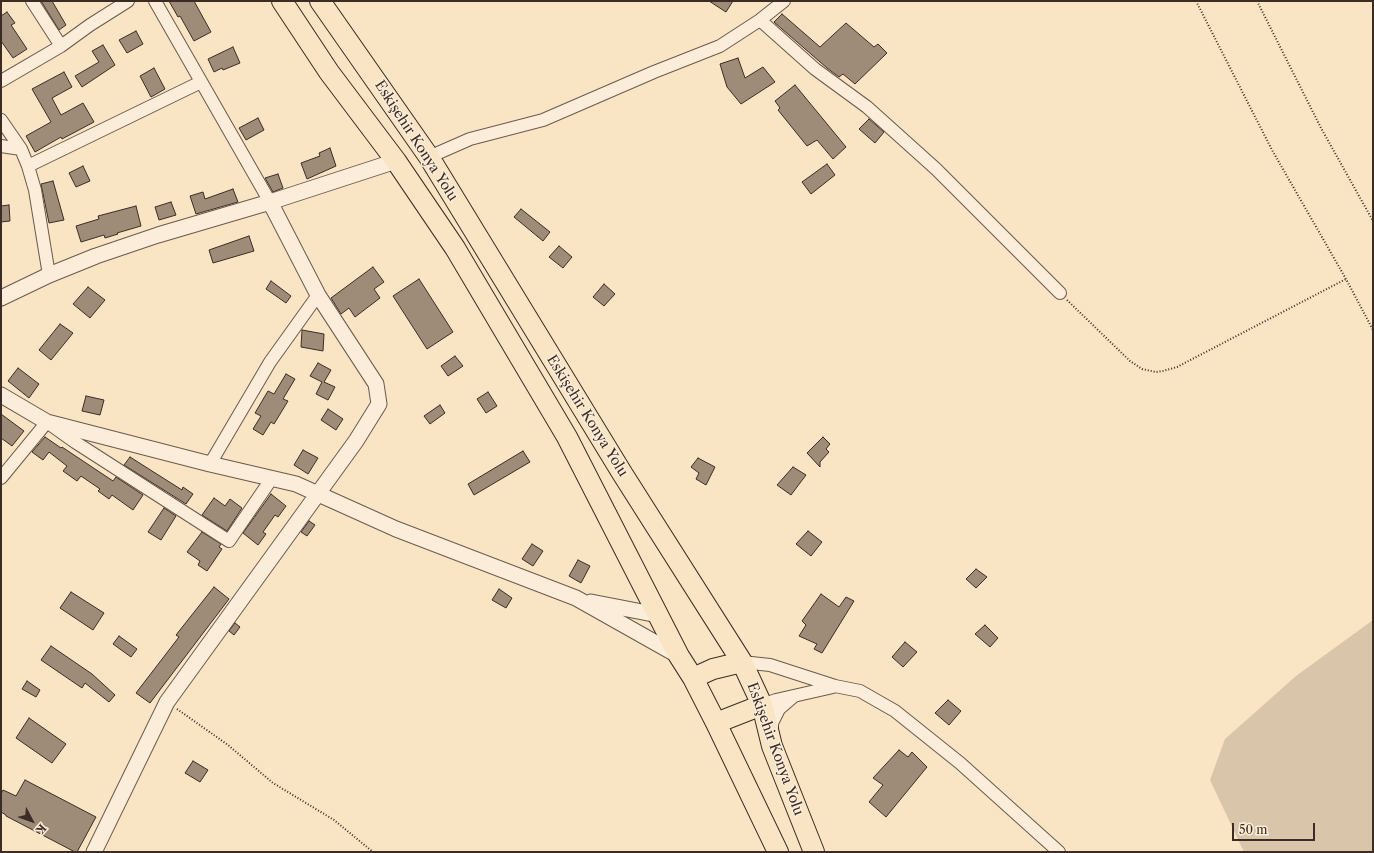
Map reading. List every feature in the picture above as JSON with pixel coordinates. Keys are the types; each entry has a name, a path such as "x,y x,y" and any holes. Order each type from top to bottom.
{"highway":[{"name":"Eskişehir Konya Yolu","path":"282,1 329,72 396,161 455,248 567,437 679,656 693,678 716,723 778,852"},
{"name":"Eskişehir Konya Yolu","path":"320,1 429,156 626,480 742,662 762,705 772,746 814,852"},
{"path":"693,678 713,669 742,662"},
{"path":"716,723 762,705"}],"street":[{"path":"32,1 61,46"},
{"path":"1,81 61,46 90,25 128,1"},
{"path":"94,852 167,702 356,441 379,404 376,384 318,295 270,202 155,1"},
{"path":"429,156 470,139 543,120 654,72 720,46 760,20 784,1"},
{"path":"760,20 815,69 867,107 936,169 1060,293"},
{"path":"28,166 201,82"},
{"path":"1,120 21,150 28,166 35,190 49,276"},
{"path":"1,146 21,150"},
{"path":"2,299 49,276 96,256 158,235 270,202 396,161"},
{"path":"210,464 270,362 318,295"},
{"path":"1,395 47,422 75,442 230,541 272,478"},
{"path":"47,422 210,464 296,484 396,529 578,599 679,656"},
{"path":"1,478 47,422"},
{"path":"578,599 658,615"},
{"path":"742,662 770,665 835,686 860,691 895,711 960,762 1059,852"},
{"path":"762,705 776,700 835,686"},
{"path":"772,746 772,723 780,708 796,695"}],"path":[{"path":"1196,1 1272,150 1346,279 1373,330"},
{"path":"1257,1 1321,128 1373,221"},
{"path":"1060,293 1130,361 1142,369 1156,372 1170,370 1177,367 1346,279"},
{"path":"167,702 228,745 273,783 334,820 373,852"}],"shaded area":[{"path":"1373,620 1373,852 1244,852 1210,780 1225,739 1296,676"}],"building":[{"path":"41,1 52,1 66,25 59,30"},
{"path":"169,1 194,1 211,32 194,41 180,16 178,17"},
{"path":"709,1 733,1 726,12"},
{"path":"7,12 15,23 11,25 27,49 13,58 1,41 1,16"},
{"path":"782,14 820,47 846,23 874,47 878,44 887,53 855,84 843,74 839,77 827,68 774,22"},
{"path":"136,31 143,44 127,53 119,40"},
{"path":"103,45 115,65 82,87 75,76 99,62 92,51"},
{"path":"233,47 240,63 214,72 208,59"},
{"path":"738,58 745,78 763,67 775,82 741,104 727,87 720,64"},
{"path":"154,68 165,89 151,97 140,76"},
{"path":"64,72 72,87 52,98 61,115 83,103 94,122 62,139 61,137 35,152 26,136 51,122 32,89"},
{"path":"795,85 846,147 833,159 817,140 807,146 778,110 780,108 775,101"},
{"path":"258,118 264,130 246,140 239,128"},
{"path":"869,119 884,132 875,143 859,129"},
{"path":"330,148 336,166 307,179 301,163 320,156 319,153"},
{"path":"827,164 835,175 811,194 802,182"},
{"path":"83,166 90,181 76,187 69,173"},
{"path":"278,174 283,188 273,192 265,178"},
{"path":"53,181 64,220 49,223 41,184"},
{"path":"233,189 238,202 196,214 190,196 203,192 205,199"},
{"path":"171,202 176,215 159,220 155,207"},
{"path":"9,205 10,221 1,222 1,206"},
{"path":"136,206 141,226 105,238 104,235 81,242 76,226 99,219 98,216"},
{"path":"521,209 550,232 543,241 514,217"},
{"path":"249,236 254,251 213,263 209,250"},
{"path":"559,246 572,257 563,268 549,257"},
{"path":"373,267 384,282 374,289 380,298 355,317 349,308 341,314 331,298"},
{"path":"419,279 453,332 427,349 393,296"},
{"path":"271,281 291,296 286,303 266,289"},
{"path":"604,284 615,294 604,306 593,297"},
{"path":"88,287 105,300 90,318 73,304"},
{"path":"60,324 73,333 51,360 39,350"},
{"path":"302,330 324,334 323,351 301,347"},
{"path":"455,356 463,366 448,376 441,366"},
{"path":"318,363 331,370 324,382 335,387 328,400 316,394 322,382 310,376"},
{"path":"18,368 39,384 29,398 8,381"},
{"path":"286,374 295,379 283,399 288,401 274,424 271,422 263,435 253,429 261,416 255,413 268,391 274,394"},
{"path":"488,392 497,406 486,413 477,399"},
{"path":"86,396 104,400 100,415 82,411"},
{"path":"440,405 445,413 430,424 424,416"},
{"path":"328,409 343,419 336,430 321,420"},
{"path":"1,414 24,431 12,446 1,438"},
{"path":"45,437 113,481 116,477 143,495 133,510 112,495 109,499 98,491 100,489 81,476 77,481 63,471 67,466 49,452 43,460 32,452"},
{"path":"823,437 830,444 826,449 829,452 820,462 820,467 807,453"},
{"path":"303,450 318,458 308,474 294,465"},
{"path":"523,451 530,462 474,495 468,484"},
{"path":"130,457 182,490 183,487 193,494 186,504 124,465"},
{"path":"698,458 715,467 706,485 696,479 699,473 691,467"},
{"path":"793,467 806,475 791,495 777,485"},
{"path":"271,494 286,506 278,517 275,515 263,532 266,534 258,545 243,533"},
{"path":"214,498 225,506 230,499 242,508 227,531 202,515"},
{"path":"164,508 176,516 161,540 148,532"},
{"path":"309,521 315,525 307,536 301,532"},
{"path":"808,531 822,542 811,556 796,544"},
{"path":"202,532 221,544 219,547 222,549 207,571 198,565 200,561 187,552"},
{"path":"532,544 543,551 533,566 522,559"},
{"path":"578,560 590,566 581,583 569,576"},
{"path":"976,569 987,577 976,588 966,579"},
{"path":"214,587 229,599 150,703 136,693 179,637 176,635"},
{"path":"499,589 512,598 506,608 492,600"},
{"path":"71,592 104,613 93,630 60,608"},
{"path":"821,594 839,607 846,597 854,601 822,653 814,649 817,644 799,636 806,625 802,621"},
{"path":"235,623 240,627 234,635 229,631"},
{"path":"985,625 998,638 990,647 975,634"},
{"path":"119,636 137,649 131,657 113,644"},
{"path":"905,642 917,652 903,667 892,657"},
{"path":"51,646 92,674 115,695 109,702 85,683 82,688 41,660"},
{"path":"27,681 40,690 36,697 22,689"},
{"path":"948,700 961,711 949,725 935,713"},
{"path":"29,718 66,744 52,763 16,738"},
{"path":"899,750 908,757 912,752 927,767 886,817 869,802 883,785 873,778"},
{"path":"193,761 208,770 200,782 185,773"},
{"path":"25,780 96,817 77,852 6,816 1,812 1,794 3,790 16,796"}]}
